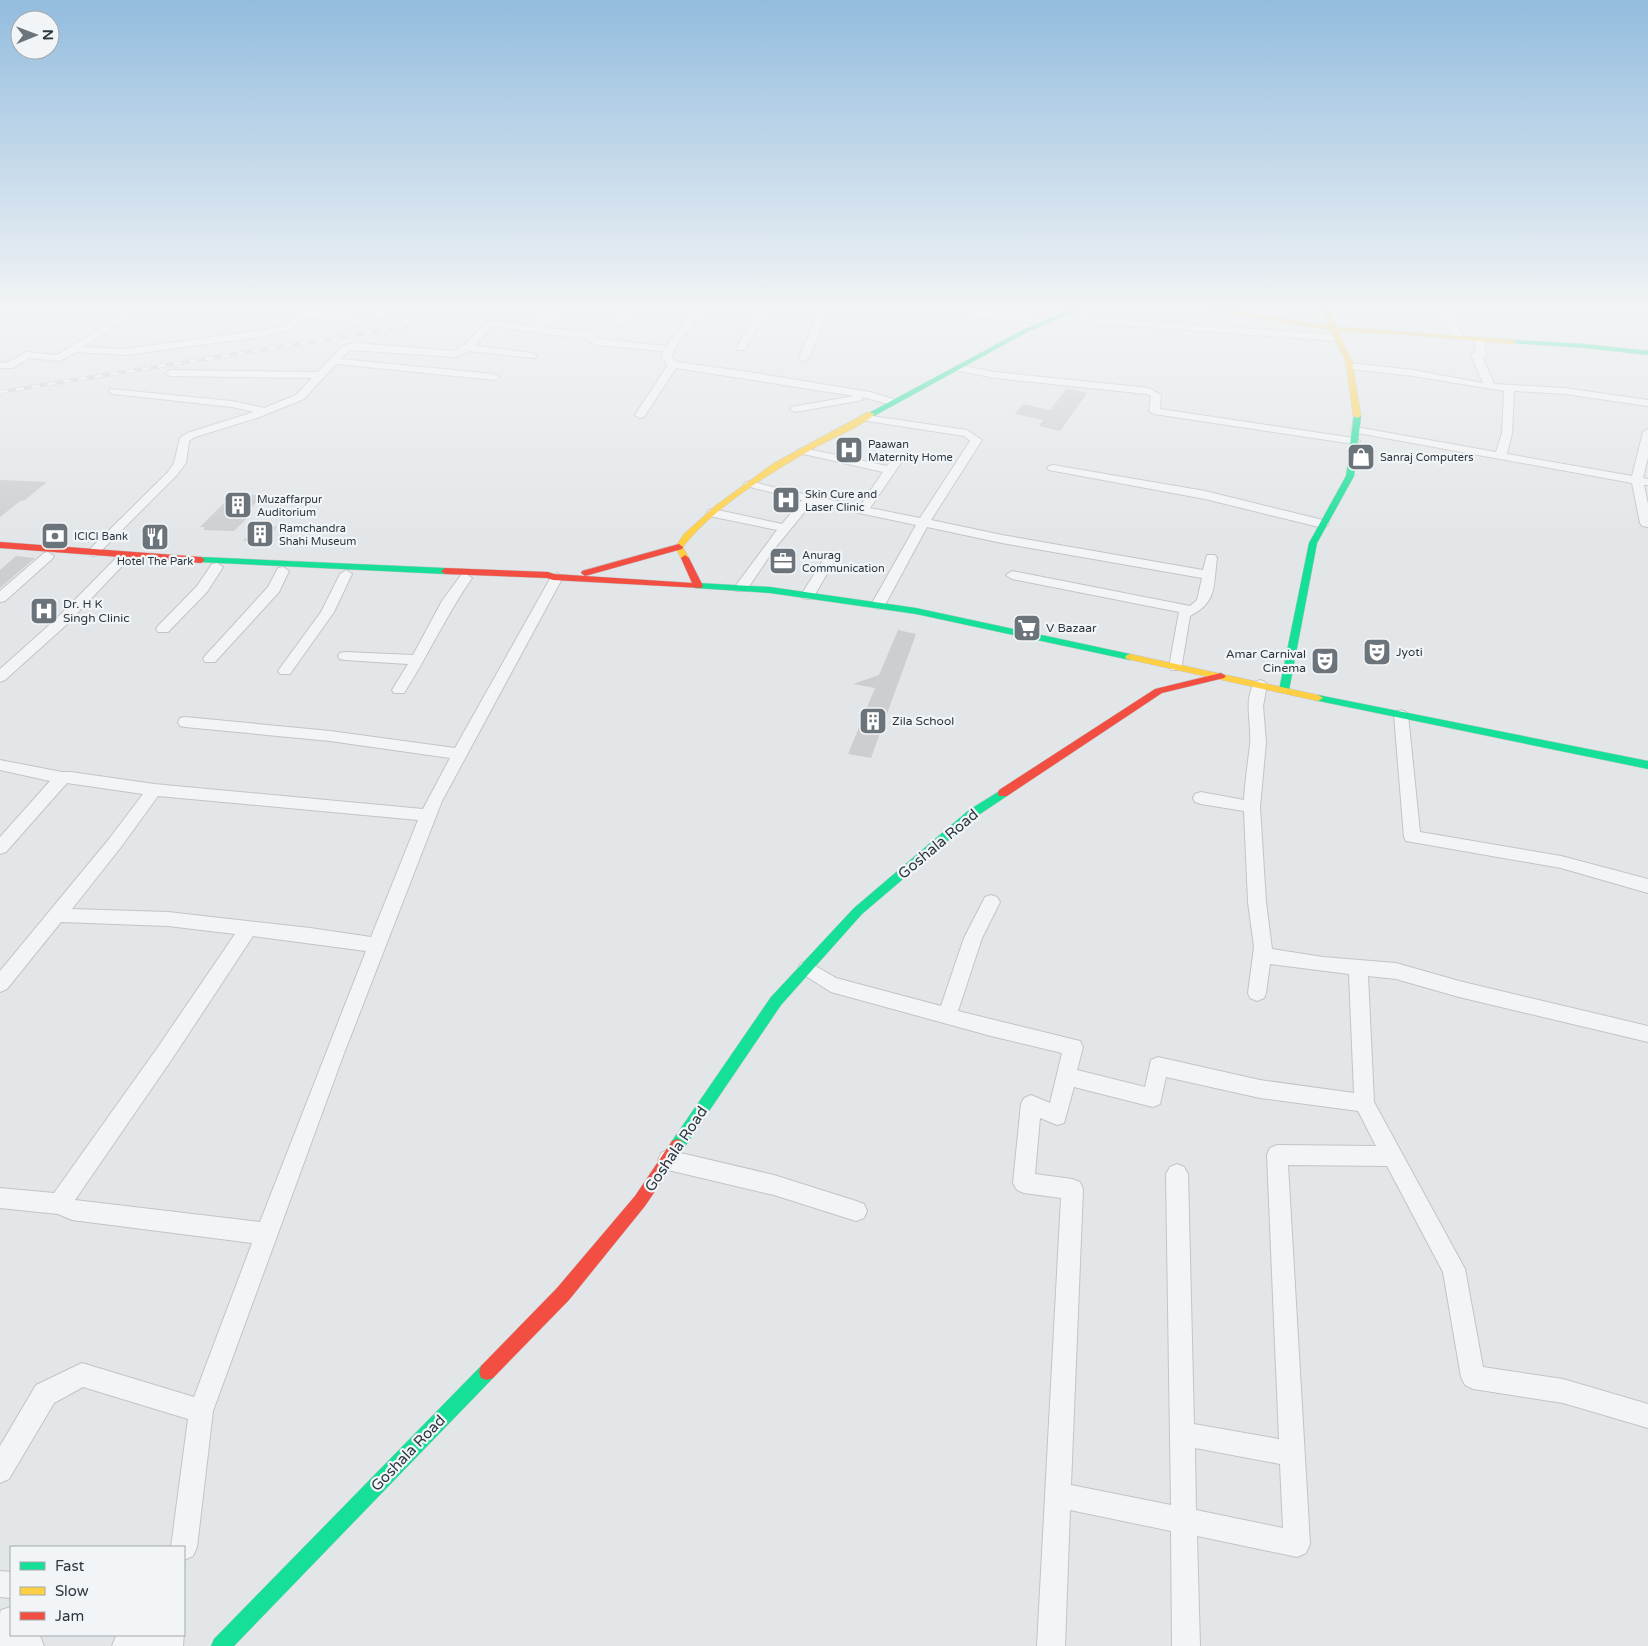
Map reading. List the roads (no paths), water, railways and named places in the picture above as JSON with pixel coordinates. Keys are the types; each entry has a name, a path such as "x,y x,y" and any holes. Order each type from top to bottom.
{"main road":[{"path":"0,552 283,571 548,580 679,546 713,512 777,465 923,386"},
{"path":"1284,690 1312,543 1350,476 1358,411 1354,386"},
{"path":"0,545 224,561 548,575 741,588 808,595 916,610 1401,715 1648,765"},
{"path":"679,546 698,586"},
{"path":"1147,661 1157,670 1159,691 1221,676"},
{"name":"Goshala Road","path":"221,1646 563,1294 640,1201 776,1001 858,911 973,813 1159,691"}],"street":[{"path":"93,552 172,474 180,463 184,440 191,435 267,412 300,397 311,386"},
{"path":"640,415 660,386"},
{"path":"814,386 870,395 892,402"},
{"path":"1106,386 1149,390 1156,395 1154,412 1355,435 1501,455 1643,481"},
{"path":"1483,386 1565,391 1648,403"},
{"path":"1501,455 1507,433 1509,388"},
{"path":"114,391 232,404 267,412"},
{"path":"795,409 870,395"},
{"path":"865,418 967,433 976,440 924,522 878,605"},
{"path":"1648,432 1643,481 1646,523 1648,523"},
{"path":"803,451 889,470"},
{"path":"863,510 899,457"},
{"path":"1053,468 1204,495 1323,524"},
{"path":"750,484 809,499 1027,544 1207,575"},
{"path":"741,588 784,528 809,499"},
{"path":"713,512 784,528"},
{"path":"0,598 48,556"},
{"path":"1176,667 1184,614 1201,604 1206,594 1207,575 1211,558"},
{"path":"0,677 60,623 121,560"},
{"path":"808,595 829,560"},
{"path":"163,630 202,589 217,567"},
{"path":"210,660 274,589 283,571"},
{"path":"285,671 314,632 343,583 346,574"},
{"path":"1012,575 1191,610"},
{"path":"184,1546 201,1411 333,1056 434,801 559,577"},
{"path":"399,690 418,660 449,601 466,578"},
{"path":"345,656 418,660"},
{"path":"1257,993 1262,956 1252,806 1258,742 1256,706 1260,685"},
{"path":"1401,715 1412,836 1561,862 1648,886"},
{"path":"186,722 330,736 459,754"},
{"path":"0,765 62,778 70,777 154,790 430,815"},
{"path":"0,848 62,778"},
{"path":"0,984 115,843 154,790"},
{"path":"1201,798 1252,806"},
{"path":"947,1016 974,938 991,902"},
{"path":"57,915 168,919 377,944"},
{"path":"59,1204 165,1053 248,929"},
{"path":"1262,956 1396,971 1459,989 1648,1034"},
{"path":"807,968 831,984 947,1016 1074,1047 1057,1116 1031,1104 1024,1183 1072,1189 1051,1646"},
{"path":"1358,968 1364,1103 1454,1269 1474,1377 1563,1392 1648,1416"},
{"path":"1066,1076 1153,1098 1158,1066 1206,1079 1320,1098 1364,1103"},
{"path":"1058,1494 1184,1522 1297,1544 1277,1155 1393,1156"},
{"path":"668,1160 774,1185 856,1211"},
{"path":"1178,1174 1186,1646"},
{"path":"0,1198 59,1204 72,1210 267,1234"},
{"path":"0,1470 46,1394 82,1375 201,1411"},
{"path":"1183,1434 1293,1454"},
{"path":"10,1623 4,1644 30,1646"},
{"path":"126,1646 151,1636"}],"railway":[{"path":"0,392 38,386"}],"place":[{"name":"Paawan Maternity Home","path":"849,450"},
{"name":"Sanraj Computers","path":"1361,457"},
{"name":"Skin Cure and Laser Clinic","path":"786,500"},
{"name":"Muzaffarpur Auditorium","path":"238,505"},
{"name":"Ramchandra Shahi Museum","path":"260,534"},
{"name":"ICICI Bank","path":"55,536"},
{"name":"Hotel The Park","path":"155,537"},
{"name":"Anurag Communication","path":"783,561"},
{"name":"Dr. H K Singh Clinic","path":"44,611"},
{"name":"V Bazaar","path":"1027,628"},
{"name":"Jyoti","path":"1377,652"},
{"name":"Amar Carnival Cinema","path":"1325,661"},
{"name":"Zila School","path":"873,721"}]}
